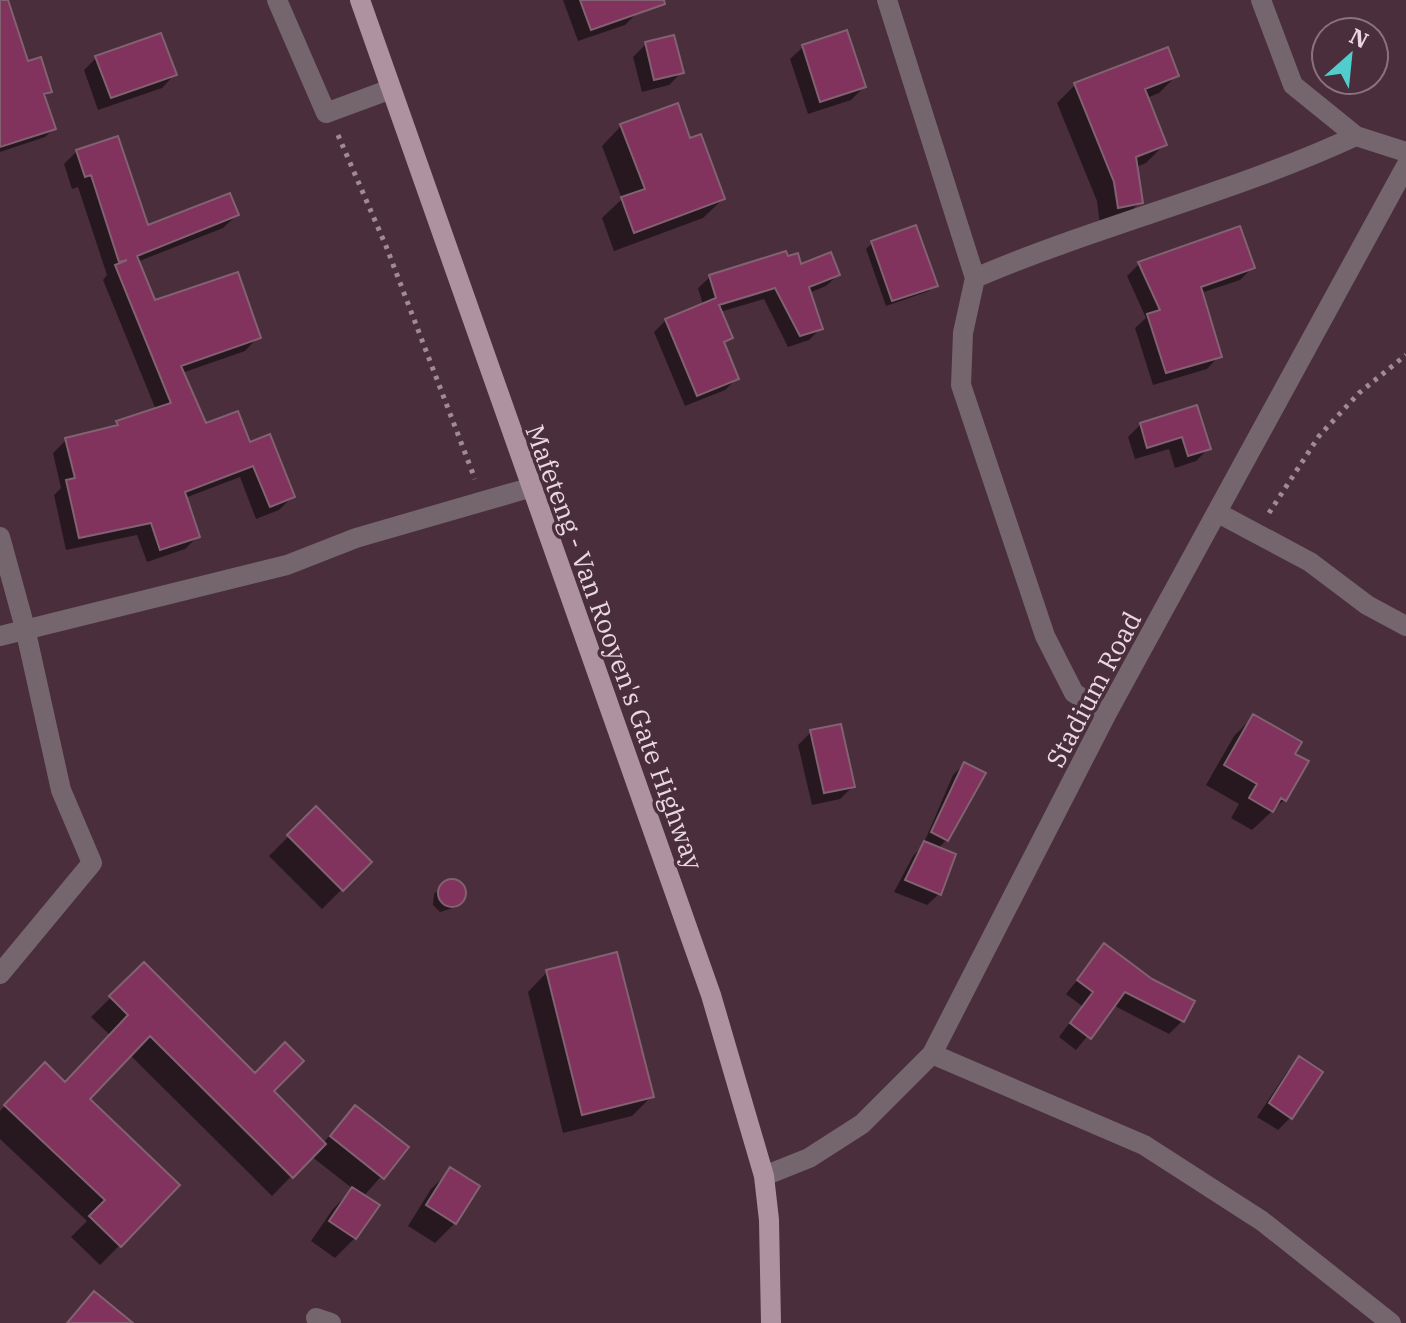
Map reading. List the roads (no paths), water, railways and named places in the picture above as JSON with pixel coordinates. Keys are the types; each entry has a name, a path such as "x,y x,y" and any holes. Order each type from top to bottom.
{"main road":[{"name":"Mafeteng - Van Rooyen's Gate Highway","path":"360,0 529,488 653,825 711,995 764,1176 769,1220 771,1323"}],"street":[{"path":"277,0 326,113 391,89"},
{"path":"887,0 975,278 963,333 961,385 1045,636 1074,693 1107,713"},
{"path":"1261,0 1293,85 1356,136 1406,152"},
{"path":"975,278 1032,254 1103,232 1356,136"},
{"name":"Stadium Road","path":"764,1176 809,1158 862,1124 932,1054 1107,713 1406,166"},
{"path":"0,636 287,565 356,538 529,488"},
{"path":"1218,513 1310,562 1367,605 1406,626"},
{"path":"0,537 25,628 61,790 92,863 0,974"},
{"path":"932,1054 1144,1145 1262,1221 1391,1323"}]}
